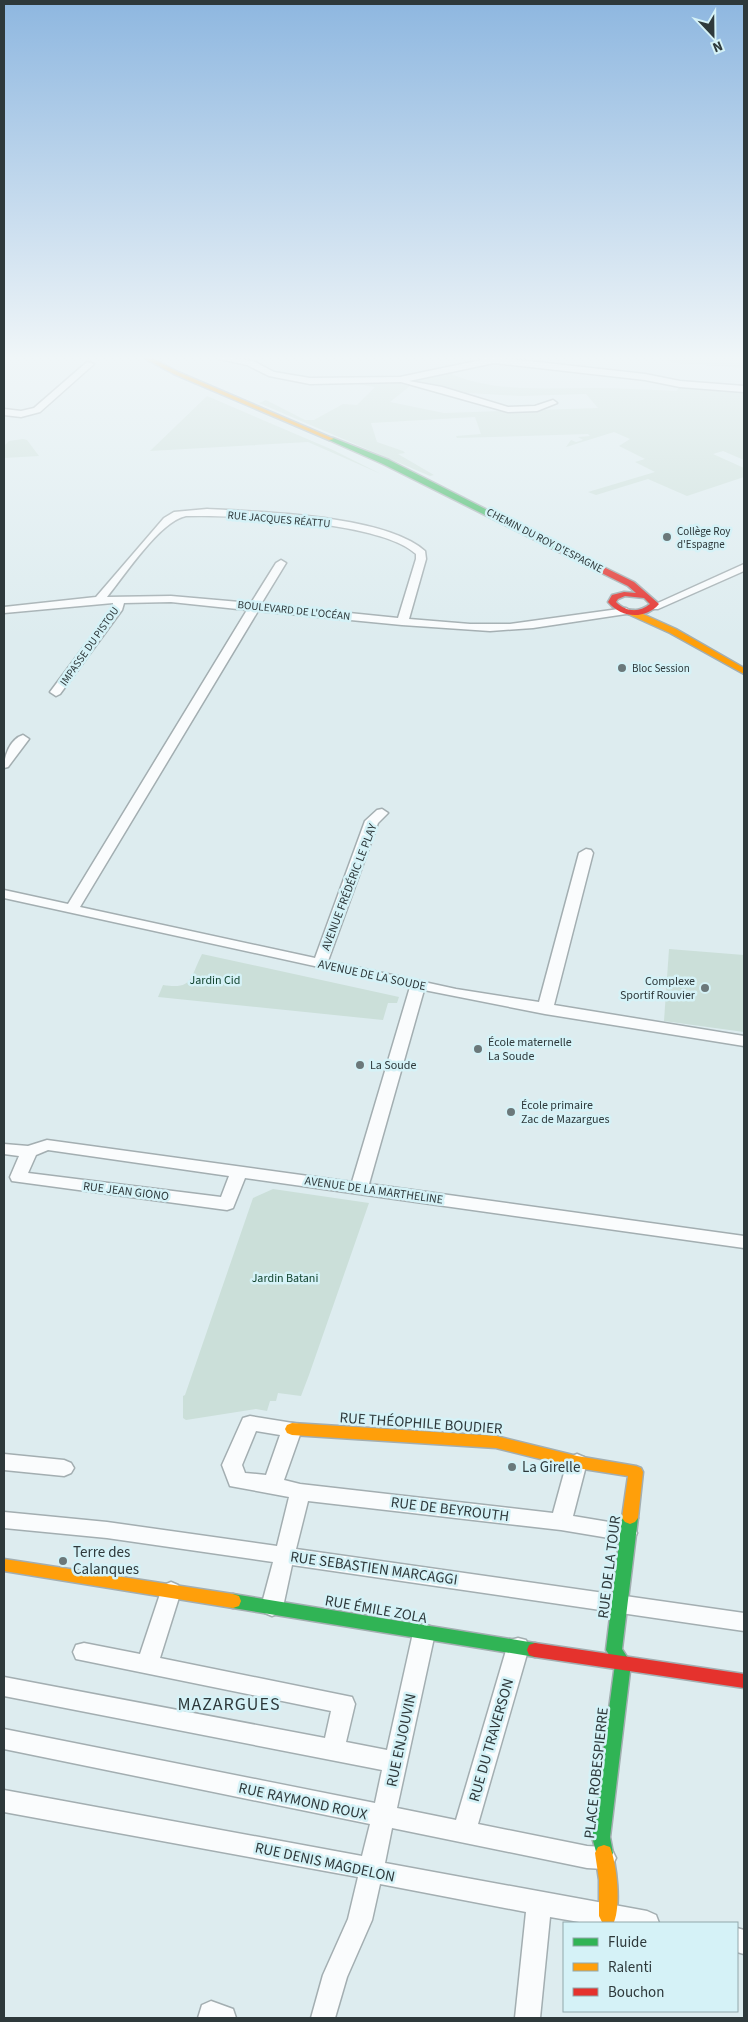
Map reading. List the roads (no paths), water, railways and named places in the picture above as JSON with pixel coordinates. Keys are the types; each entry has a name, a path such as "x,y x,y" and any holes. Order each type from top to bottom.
{"street":[{"name":"CHEMIN DU ROY D'ESPAGNE","path":"338,450 389,473 610,585 616,600 629,612"},
{"name":"CHEMIN DU ROY D'ESPAGNE","path":"356,450 402,470 631,584 645,596"},
{"path":"389,473 395,470 402,470"},
{"name":"RUE JACQUES RÉATTU","path":"99,600 171,517 196,511 340,524 390,537 413,546 421,553 421,559 402,622"},
{"path":"72,909 281,563"},
{"path":"629,612 653,607 744,567"},
{"path":"616,600 682,594"},
{"path":"645,596 654,601 653,607 673,631"},
{"name":"BOULEVARD DE L'OCÉAN","path":"4,610 119,598 171,599 402,622 484,628 520,626 584,615 629,612"},
{"name":"IMPASSE DU PISTOU","path":"56,692 118,608 119,598"},
{"name":"BOULEVARD DE L'OCÉAN","path":"584,615 616,600"},
{"path":"629,612 673,631 744,671"},
{"path":"4,764 23,740"},
{"name":"AVENUE FRÉDÉRIC LE PLAY","path":"320,964 372,822 382,813"},
{"path":"545,1009 586,854"},
{"name":"AVENUE DE LA SOUDE","path":"4,894 418,985 545,1009 744,1040"},
{"path":"358,1188 418,985"},
{"name":"AVENUE DE LA MARTHELINE","path":"4,1149 28,1151 47,1145 744,1242"},
{"name":"RUE JEAN GIONO","path":"28,1151 18,1177 227,1204 239,1171"},
{"name":"RUE DE BEYROUTH","path":"292,1429 250,1423 232,1465 237,1480 273,1484 300,1492 561,1522 627,1533"},
{"path":"273,1484 292,1429"},
{"name":"RUE THÉOPHILE BOUDIER","path":"292,1429 496,1442 577,1462 636,1472"},
{"path":"4,1462 64,1468"},
{"path":"561,1522 577,1462"},
{"name":"RUE DE LA TOUR","path":"624,1663 614,1650 636,1472"},
{"path":"272,1606 286,1556 300,1492"},
{"name":"RUE SEBASTIEN MARCAGGI","path":"4,1520 107,1530 744,1622"},
{"name":"RUE ÉMILE ZOLA","path":"4,1565 272,1606 518,1648 744,1681"},
{"path":"147,1665 171,1591"},
{"name":"RUE ENJOUVIN","path":"323,2018 335,1975 360,1920 424,1633"},
{"name":"RUE DU TRAVERSON","path":"464,1833 518,1648"},
{"path":"84,1652 344,1704 333,1750"},
{"name":"PLACE ROBESPIERRE","path":"608,1916 608,1880 602,1837 624,1663"},
{"path":"4,1687 396,1762"},
{"name":"RUE RAYMOND ROUX","path":"4,1739 464,1833 587,1857 604,1858"},
{"name":"RUE DENIS MAGDELON","path":"4,1801 352,1864 372,1870 539,1904 641,1922"},
{"path":"527,2018 539,1904"},
{"path":"210,2018 211,2014 224,2018"}],"place":[{"name":"Collège Roy d'Espagne","path":"667,537"},
{"name":"Bloc Session","path":"622,668"},
{"name":"Complexe Sportif Rouvier","path":"705,988"},
{"name":"École maternelle La Soude","path":"478,1049"},
{"name":"La Soude","path":"360,1065"},
{"name":"École primaire Zac de Mazargues","path":"511,1112"},
{"name":"La Girelle","path":"512,1467"},
{"name":"Terre des Calanques","path":"63,1561"}],"district":[{"name":"MAZARGUES","path":"229,1704"}],"park label":[{"name":"Jardin Cid","path":"215,980"},
{"name":"Jardin Batani","path":"285,1278"}]}
